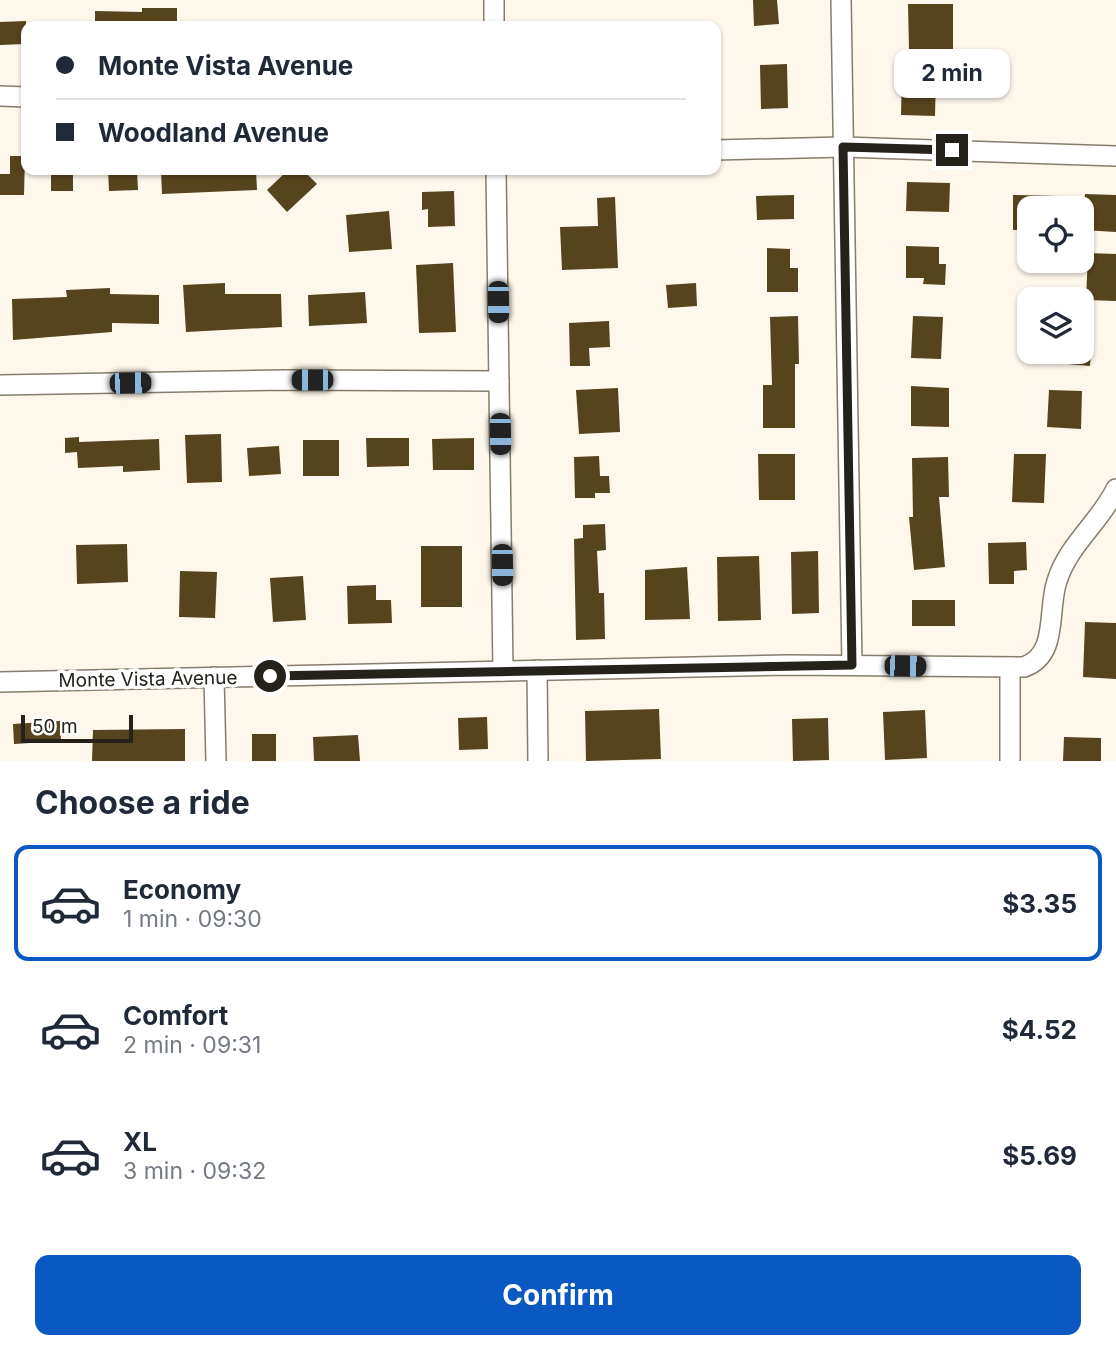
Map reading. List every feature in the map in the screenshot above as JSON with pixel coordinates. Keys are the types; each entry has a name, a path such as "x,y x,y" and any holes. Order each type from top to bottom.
{"street":[{"path":"494,0 494,21"},
{"path":"841,0 852,665"},
{"path":"0,96 21,97"},
{"path":"721,150 843,147 1116,156"},
{"path":"496,175 503,671"},
{"path":"0,384 285,380 499,381"},
{"name":"Monte Vista Avenue","path":"0,682 852,665 1024,667 1042,657 1047,647 1052,598 1064,563 1116,489"},
{"path":"1010,667 1010,761"},
{"path":"537,670 538,761"},
{"path":"214,677 216,761"}],"building":[{"path":"753,0 777,0 779,24 754,26"},
{"path":"908,4 953,4 953,50 909,50"},
{"path":"142,8 177,8 177,21 95,21 95,11 142,12"},
{"path":"21,21 21,44 0,45 0,22"},
{"path":"787,64 788,108 761,109 760,65"},
{"path":"902,74 936,75 935,116 901,115"},
{"path":"10,156 21,156 24,195 0,195 0,174 10,174"},
{"path":"51,175 73,175 73,191 51,191"},
{"path":"108,175 137,175 138,190 109,191"},
{"path":"161,175 256,175 257,190 162,194"},
{"path":"283,175 308,175 317,184 287,212 267,190"},
{"path":"907,182 950,183 949,212 906,211"},
{"path":"454,191 455,226 428,227 428,209 422,210 422,192"},
{"path":"794,195 794,219 757,220 756,196"},
{"path":"1013,195 1059,196 1017,196 1017,230 1013,230"},
{"path":"1116,195 1116,232 1094,231 1094,196 1085,196"},
{"path":"615,197 618,268 562,270 560,227 598,226 597,198"},
{"path":"389,211 392,249 349,252 346,215"},
{"path":"906,246 939,247 939,264 946,264 945,285 923,284 924,278 906,278"},
{"path":"767,248 790,249 790,268 798,268 798,292 767,292"},
{"path":"1094,253 1116,254 1116,301 1094,300 1094,287 1087,287 1087,273 1094,273"},
{"path":"453,263 456,332 419,333 416,265"},
{"path":"225,283 225,294 281,294 282,327 186,332 183,285"},
{"path":"696,283 697,306 668,308 666,285"},
{"path":"110,288 110,294 159,295 159,324 112,323 112,332 13,340 12,299 67,297 66,290"},
{"path":"365,292 367,323 309,326 308,295"},
{"path":"798,316 799,364 795,364 795,428 763,428 763,385 772,385 770,317"},
{"path":"913,316 943,317 941,359 911,358"},
{"path":"609,321 610,347 589,348 590,366 570,366 569,323"},
{"path":"911,386 949,388 949,427 911,426"},
{"path":"618,388 620,432 579,434 576,390"},
{"path":"1049,390 1082,391 1081,429 1047,427"},
{"path":"221,434 222,482 187,483 185,435"},
{"path":"79,437 79,442 159,439 160,470 123,472 123,466 78,468 77,452 65,453 65,438"},
{"path":"366,438 409,438 409,466 367,467"},
{"path":"474,438 474,470 433,470 432,439"},
{"path":"303,440 339,440 339,476 303,476"},
{"path":"279,446 281,474 249,476 247,448"},
{"path":"758,454 795,454 795,500 759,500"},
{"path":"1014,454 1046,454 1044,503 1012,502"},
{"path":"599,456 600,476 609,476 610,493 595,493 595,498 575,498 574,457"},
{"path":"948,457 949,497 939,497 945,567 914,570 909,517 913,517 912,458"},
{"path":"605,524 606,550 597,551 599,593 604,593 605,639 576,640 574,539 583,538 583,525"},
{"path":"1026,542 1027,570 1014,571 1014,584 989,584 988,543"},
{"path":"127,544 128,582 77,584 76,545"},
{"path":"421,546 462,546 462,607 421,607"},
{"path":"818,551 819,613 792,614 791,552"},
{"path":"759,556 761,620 718,621 717,557"},
{"path":"687,567 690,619 645,620 645,570"},
{"path":"180,571 217,572 215,618 179,617"},
{"path":"303,576 306,620 273,622 270,578"},
{"path":"376,585 376,600 391,600 392,623 348,624 347,586"},
{"path":"912,600 955,600 955,626 912,626"},
{"path":"1085,622 1116,623 1116,679 1083,677"},
{"path":"659,709 661,759 586,761 585,711"},
{"path":"925,710 927,758 885,760 883,712"},
{"path":"487,717 488,749 459,750 458,718"},
{"path":"828,718 829,760 793,761 792,719"},
{"path":"60,721 61,741 14,744 13,724"},
{"path":"185,729 185,761 92,761 93,730"},
{"path":"252,734 276,734 276,761 252,761"},
{"path":"358,735 360,761 314,761 313,737"},
{"path":"1064,737 1101,738 1101,761 1063,761"}],"route":[{"path":"270,676 852,665 843,147 952,150"}]}
